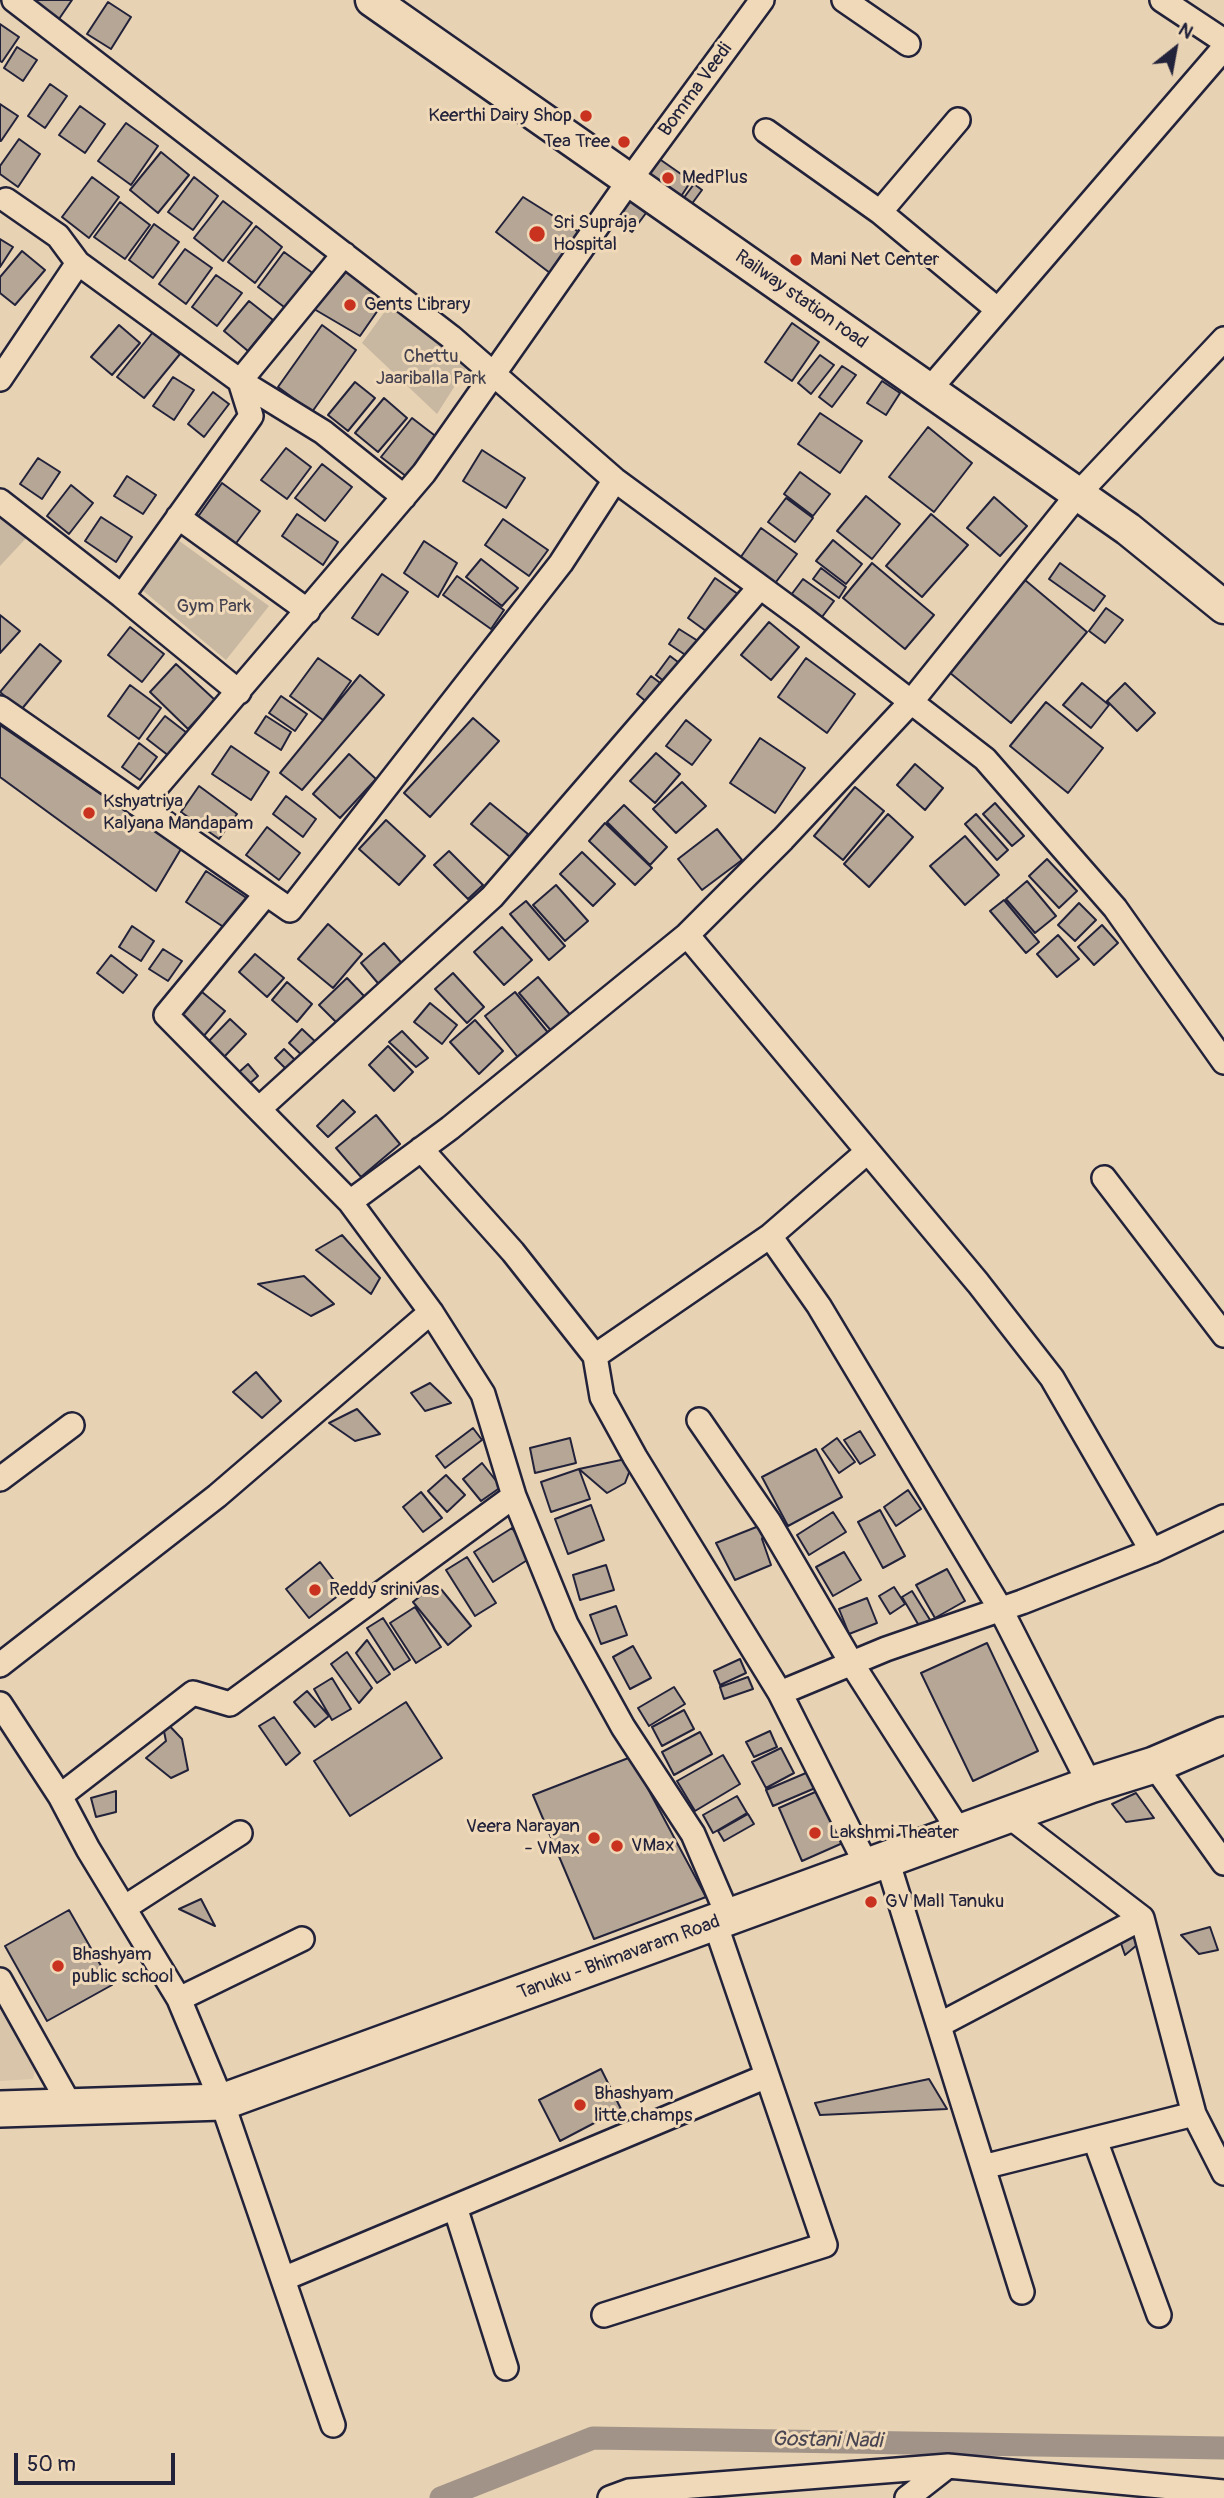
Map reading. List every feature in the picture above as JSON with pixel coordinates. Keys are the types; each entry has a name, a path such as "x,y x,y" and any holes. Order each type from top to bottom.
{"main road":[{"name":"Tanuku - Bhimavaram Road","path":"0,2109 222,2102 1090,1785 1154,1765 1224,1735"}],"street":[{"path":"14,0 452,337 615,480 985,759 1115,908 1224,1062"},
{"name":"Railway station road","path":"372,0 1128,529 1224,607"},
{"name":"Bomma Veedi","path":"141,806 424,473 629,181 762,0"},
{"path":"844,0 908,44"},
{"path":"1162,0 1224,41"},
{"path":"929,390 1224,48"},
{"path":"880,212 958,120"},
{"path":"766,131 880,212 998,310"},
{"path":"6,200 58,236 78,263 240,381 323,432 404,497"},
{"path":"240,381 344,254"},
{"path":"0,379 78,263"},
{"path":"350,1202 421,1149 687,935 783,839 911,702 1078,494 1224,339"},
{"path":"122,596 251,416 240,381"},
{"path":"0,708 290,910 561,563 615,480"},
{"path":"0,501 239,692"},
{"path":"178,517 308,611"},
{"path":"259,1109 492,897 760,587"},
{"path":"266,894 166,1015 350,1202 431,1312 483,1394 514,1496 566,1624 624,1727 692,1834 722,1920 767,2076 825,2245 604,2315"},
{"path":"687,935 978,1283 1052,1378 1152,1551"},
{"path":"421,1149 513,1252 595,1356 602,1397 635,1457 780,1693 877,1864 939,2025 1022,2292"},
{"path":"595,1356 770,1236 867,1152"},
{"path":"1104,1178 1224,1335"},
{"path":"770,1236 819,1306 1001,1610 1090,1785"},
{"path":"0,1665 217,1496 431,1312"},
{"path":"699,1420 769,1522 852,1664 961,1834"},
{"path":"0,1479 72,1425"},
{"path":"60,1796 193,1693 230,1704 514,1496"},
{"path":"780,1693 1152,1551 1224,1517"},
{"path":"0,1704 60,1796 88,1849 179,1999 222,2102 333,2425"},
{"path":"1154,1765 1224,1863"},
{"path":"1009,1816 1142,1918 1194,2114 1224,2173"},
{"path":"124,1908 240,1833"},
{"path":"939,2025 1142,1918"},
{"path":"179,1999 302,1939"},
{"path":"0,1980 71,2107"},
{"path":"283,2278 767,2076"},
{"path":"983,2167 1194,2114"},
{"path":"1095,2140 1159,2315"},
{"path":"455,2207 506,2368"},
{"path":"907,2498 948,2466"},
{"path":"610,2498 629,2491 693,2492 948,2466 1134,2492 1224,2492"}],"shaded area":[{"path":"0,2003 36,2065 33,2079 0,2081"}],"green space":[{"name":"Chettu Jaariballa Park","path":"391,303 470,362 437,414 362,343"},
{"path":"0,512 30,534 0,566"},
{"name":"Gym Park","path":"178,540 269,606 226,660 141,589"}],"building":[{"path":"33,0 72,0 59,19"},
{"path":"108,2 131,17 111,49 87,34"},
{"path":"0,24 19,37 2,62 0,61"},
{"path":"17,47 37,60 23,81 4,68"},
{"path":"50,84 67,96 45,128 28,116"},
{"path":"0,104 18,116 1,141 0,141"},
{"path":"80,106 105,124 85,153 59,135"},
{"path":"126,123 158,146 131,185 98,161"},
{"path":"19,139 40,154 18,187 0,174 0,166"},
{"path":"161,152 189,175 158,213 130,190"},
{"name":"MedPlus","path":"658,158 691,181 680,198 646,174"},
{"path":"92,177 119,197 89,238 62,217"},
{"path":"194,177 218,196 193,230 168,212"},
{"path":"694,184 702,190 691,205 683,199"},
{"name":"Sri Supraja Hospital","path":"523,197 582,234 550,273 496,232"},
{"path":"630,200 646,213 632,232 616,222"},
{"path":"223,201 252,223 223,261 194,238"},
{"path":"120,202 150,225 125,259 94,237"},
{"path":"154,224 179,242 153,278 129,260"},
{"path":"256,226 282,247 255,283 228,262"},
{"path":"0,239 13,247 0,267"},
{"path":"185,249 212,268 186,304 159,284"},
{"path":"22,251 45,270 15,305 0,293 0,277"},
{"path":"284,252 314,274 288,310 258,287"},
{"name":"Mani Net Center","path":"795,255 802,260 797,266 789,260"},
{"name":"Gents Library","path":"346,272 385,300 360,336 314,309"},
{"path":"216,275 242,293 217,326 192,307"},
{"path":"249,301 273,320 248,351 224,331"},
{"path":"792,323 819,342 792,381 765,362"},
{"path":"119,325 140,343 112,375 91,357"},
{"path":"322,325 356,350 312,412 278,387"},
{"path":"153,332 180,354 144,398 117,377"},
{"path":"820,355 834,365 811,394 798,383"},
{"path":"842,366 856,375 832,407 819,397"},
{"path":"173,377 194,390 174,420 153,406"},
{"path":"882,381 900,393 886,415 867,403"},
{"path":"355,382 375,398 348,431 328,415"},
{"path":"213,392 229,404 204,437 188,424"},
{"path":"384,398 407,418 378,452 355,433"},
{"path":"820,413 862,441 840,473 798,444"},
{"path":"412,418 438,438 407,477 381,457"},
{"path":"928,427 972,463 934,512 889,477"},
{"path":"286,448 311,467 287,499 261,480"},
{"path":"482,450 525,478 506,508 463,481"},
{"path":"38,458 60,472 42,499 20,484"},
{"path":"322,464 352,487 325,521 295,498"},
{"path":"800,472 830,494 813,516 784,494"},
{"path":"127,476 156,495 143,514 114,496"},
{"path":"222,483 260,511 234,546 197,518"},
{"path":"71,485 93,503 69,534 47,516"},
{"path":"866,496 900,524 872,559 837,531"},
{"path":"994,497 1027,526 1000,556 967,528"},
{"path":"786,498 813,518 795,542 768,522"},
{"path":"297,514 338,542 323,565 282,536"},
{"path":"931,514 968,545 922,597 886,566"},
{"path":"101,517 132,537 116,562 85,541"},
{"path":"503,519 548,550 529,576 485,545"},
{"path":"761,528 797,554 773,586 738,561"},
{"path":"833,540 862,564 846,584 816,561"},
{"path":"424,541 457,563 438,597 404,573"},
{"path":"481,559 518,588 502,606 466,577"},
{"path":"872,563 934,615 905,649 843,598"},
{"path":"1060,563 1105,596 1094,611 1049,579"},
{"path":"821,568 846,587 839,598 813,579"},
{"path":"382,574 408,592 378,635 352,618"},
{"path":"457,576 504,610 491,629 443,595"},
{"path":"715,578 745,599 717,639 688,618"},
{"path":"803,579 834,601 822,617 791,595"},
{"path":"1025,580 1087,632 1011,723 949,672"},
{"path":"1106,608 1123,620 1105,643 1089,631"},
{"path":"0,615 20,631 0,653"},
{"path":"769,622 799,647 771,680 741,655"},
{"path":"130,627 164,654 142,682 108,655"},
{"path":"679,629 706,646 696,662 669,644"},
{"path":"40,644 61,661 21,710 0,692"},
{"path":"670,656 694,674 679,693 656,675"},
{"path":"318,658 351,681 323,720 290,696"},
{"path":"806,658 855,694 827,733 778,697"},
{"path":"176,664 215,700 188,729 150,692"},
{"path":"360,675 384,695 302,790 280,773"},
{"path":"651,676 676,695 661,714 637,694"},
{"path":"1082,683 1109,705 1091,728 1063,705"},
{"path":"1125,683 1155,713 1137,731 1107,701"},
{"path":"130,685 161,708 139,739 108,716"},
{"path":"281,696 307,714 295,731 269,713"},
{"path":"1046,702 1103,748 1068,793 1010,746"},
{"path":"165,716 187,733 169,756 147,739"},
{"path":"266,716 291,732 281,750 255,733"},
{"path":"473,718 499,741 430,817 404,793"},
{"path":"686,720 711,740 692,765 666,746"},
{"name":"Kshyatriya Kalyana Mandapam","path":"0,725 181,849 156,891 0,777"},
{"path":"760,738 805,768 775,813 730,783"},
{"path":"139,743 157,757 140,780 122,767"},
{"path":"231,746 269,772 251,800 212,774"},
{"path":"656,753 680,774 655,803 630,781"},
{"path":"349,754 376,779 340,818 313,794"},
{"path":"915,764 943,788 925,810 897,785"},
{"path":"682,782 706,806 676,833 653,809"},
{"path":"199,786 237,814 219,839 181,812"},
{"path":"855,787 884,811 843,860 814,836"},
{"path":"286,796 316,819 303,837 273,814"},
{"path":"490,803 528,834 510,857 471,824"},
{"path":"995,803 1024,836 1012,846 983,814"},
{"path":"624,805 667,847 650,865 607,822"},
{"path":"888,814 913,837 869,887 844,864"},
{"path":"976,814 1008,850 997,860 965,824"},
{"path":"386,820 425,856 399,885 359,849"},
{"path":"605,823 652,868 635,885 589,841"},
{"path":"267,827 300,853 279,880 246,855"},
{"path":"717,829 742,860 702,890 678,859"},
{"path":"965,836 999,875 965,905 930,866"},
{"path":"449,851 483,885 468,899 434,865"},
{"path":"582,852 615,884 593,906 560,874"},
{"path":"1047,859 1077,891 1059,908 1029,876"},
{"path":"206,871 248,899 228,930 186,902"},
{"path":"1027,881 1056,916 1035,933 1006,899"},
{"path":"556,885 588,921 565,941 533,905"},
{"path":"1004,900 1039,942 1026,953 990,911"},
{"path":"526,901 565,946 549,960 510,914"},
{"path":"1079,903 1096,920 1075,941 1058,925"},
{"path":"328,924 362,954 333,988 298,959"},
{"path":"1102,925 1118,943 1094,965 1078,947"},
{"path":"132,926 154,941 141,961 119,947"},
{"path":"502,927 532,960 504,985 474,952"},
{"path":"1058,935 1079,959 1057,977 1037,954"},
{"path":"384,943 406,968 382,988 361,963"},
{"path":"163,949 182,961 168,981 149,969"},
{"path":"255,954 284,978 267,997 239,972"},
{"path":"111,955 137,975 123,993 97,973"},
{"path":"453,973 484,1007 467,1023 435,989"},
{"path":"538,977 572,1017 553,1033 519,993"},
{"path":"347,978 364,996 337,1023 319,1005"},
{"path":"287,982 312,1004 297,1022 272,1000"},
{"path":"202,992 225,1011 202,1038 179,1018"},
{"path":"515,992 550,1035 520,1060 485,1016"},
{"path":"430,1003 457,1025 442,1044 414,1022"},
{"path":"230,1019 246,1034 224,1057 208,1042"},
{"path":"475,1020 503,1051 479,1074 450,1042"},
{"path":"302,1029 321,1047 308,1061 289,1043"},
{"path":"402,1031 428,1058 416,1067 389,1042"},
{"path":"388,1046 413,1072 394,1091 369,1065"},
{"path":"284,1049 305,1070 296,1079 275,1058"},
{"path":"248,1064 258,1076 248,1085 238,1073"},
{"path":"343,1100 355,1112 328,1137 317,1126"},
{"path":"376,1115 400,1144 361,1177 336,1148"},
{"path":"342,1235 380,1278 371,1294 316,1250"},
{"path":"304,1276 334,1304 311,1316 258,1284"},
{"path":"256,1372 281,1401 262,1418 233,1392"},
{"path":"430,1383 451,1403 425,1411 411,1393"},
{"path":"357,1409 380,1434 355,1441 329,1423"},
{"path":"473,1428 482,1440 445,1468 436,1456"},
{"path":"860,1431 875,1455 860,1464 844,1440"},
{"path":"570,1438 576,1463 535,1473 530,1448"},
{"path":"837,1438 855,1462 839,1473 822,1449"},
{"path":"816,1449 842,1497 788,1526 762,1477"},
{"path":"635,1457 625,1483 607,1493 579,1469"},
{"path":"482,1463 501,1487 481,1501 463,1479"},
{"path":"579,1469 590,1499 551,1512 541,1482"},
{"path":"446,1475 465,1495 447,1512 428,1491"},
{"path":"908,1490 921,1509 896,1526 884,1507"},
{"path":"421,1492 442,1518 423,1532 403,1507"},
{"path":"591,1505 604,1540 568,1554 555,1519"},
{"path":"880,1510 905,1556 883,1568 858,1522"},
{"path":"833,1512 846,1532 809,1555 797,1535"},
{"path":"769,1522 762,1539 771,1565 735,1580 716,1543"},
{"path":"512,1528 532,1557 493,1582 474,1552"},
{"path":"844,1552 861,1580 833,1596 816,1567"},
{"path":"467,1557 496,1603 475,1616 446,1570"},
{"name":"Reddy srinivas","path":"320,1562 343,1592 309,1618 286,1589"},
{"path":"606,1565 614,1590 580,1600 573,1575"},
{"path":"947,1569 965,1601 935,1618 916,1585"},
{"path":"436,1583 471,1626 448,1645 413,1602"},
{"path":"894,1587 905,1604 890,1614 879,1596"},
{"path":"912,1591 932,1623 921,1629 902,1597"},
{"path":"867,1598 877,1623 849,1634 839,1609"},
{"path":"616,1606 627,1635 601,1644 590,1615"},
{"path":"415,1607 441,1647 416,1663 390,1623"},
{"path":"383,1618 410,1660 394,1670 367,1628"},
{"path":"367,1640 390,1674 377,1683 356,1653"},
{"path":"987,1643 1038,1751 973,1781 921,1673"},
{"path":"633,1646 651,1678 630,1689 613,1657"},
{"path":"347,1652 372,1688 359,1703 331,1664"},
{"path":"740,1659 746,1673 720,1685 714,1671"},
{"path":"748,1677 753,1689 724,1699 720,1687"},
{"path":"332,1678 351,1709 332,1720 314,1689"},
{"path":"674,1687 685,1704 649,1726 638,1708"},
{"path":"307,1691 329,1716 315,1727 294,1702"},
{"path":"406,1702 442,1758 350,1816 314,1761"},
{"path":"684,1710 694,1729 662,1746 652,1727"},
{"path":"161,1717 182,1739 188,1770 171,1778 146,1758 166,1741"},
{"path":"274,1717 300,1753 286,1765 259,1726"},
{"path":"770,1731 777,1747 754,1757 746,1742"},
{"path":"700,1732 712,1754 674,1775 662,1752"},
{"path":"781,1748 794,1773 766,1788 752,1762"},
{"path":"723,1755 740,1784 695,1811 677,1781"},
{"name":"VMax","path":"631,1757 706,1897 594,1939 533,1795"},
{"path":"813,1770 820,1786 773,1806 766,1790"},
{"path":"822,1789 845,1842 802,1861 779,1808"},
{"path":"116,1791 116,1812 96,1817 91,1798"},
{"path":"1136,1793 1154,1818 1126,1822 1112,1804"},
{"path":"737,1796 747,1813 713,1833 703,1815"},
{"path":"748,1814 754,1824 724,1841 718,1831"},
{"path":"201,1899 215,1926 179,1909"},
{"name":"Bhashyam public school","path":"69,1910 112,1985 47,2021 5,1946"},
{"path":"1210,1927 1218,1950 1199,1954 1181,1935"},
{"path":"1117,1932 1149,1935 1125,1955"},
{"name":"Bhashyam litte champs","path":"601,2069 621,2109 560,2141 539,2100"},
{"path":"929,2079 947,2109 820,2115 815,2103"}],"waterway":[{"name":"Gostani Nadi","path":"441,2498 593,2438 1224,2448"}],"place":[{"name":"Keerthi Dairy Shop","path":"586,116"},
{"name":"Tea Tree","path":"624,142"},
{"name":"MedPlus","path":"668,178"},
{"name":"Sri Supraja Hospital","path":"537,234"},
{"name":"Mani Net Center","path":"796,260"},
{"name":"Gents Library","path":"350,305"},
{"name":"Kshyatriya Kalyana Mandapam","path":"89,813"},
{"name":"Reddy srinivas","path":"315,1590"},
{"name":"Lakshmi Theater","path":"815,1833"},
{"name":"Veera Narayan - VMax","path":"594,1838"},
{"name":"VMax","path":"617,1846"},
{"name":"GV Mall Tanuku","path":"871,1902"},
{"name":"Bhashyam public school","path":"58,1966"},
{"name":"Bhashyam litte champs","path":"580,2105"}]}
